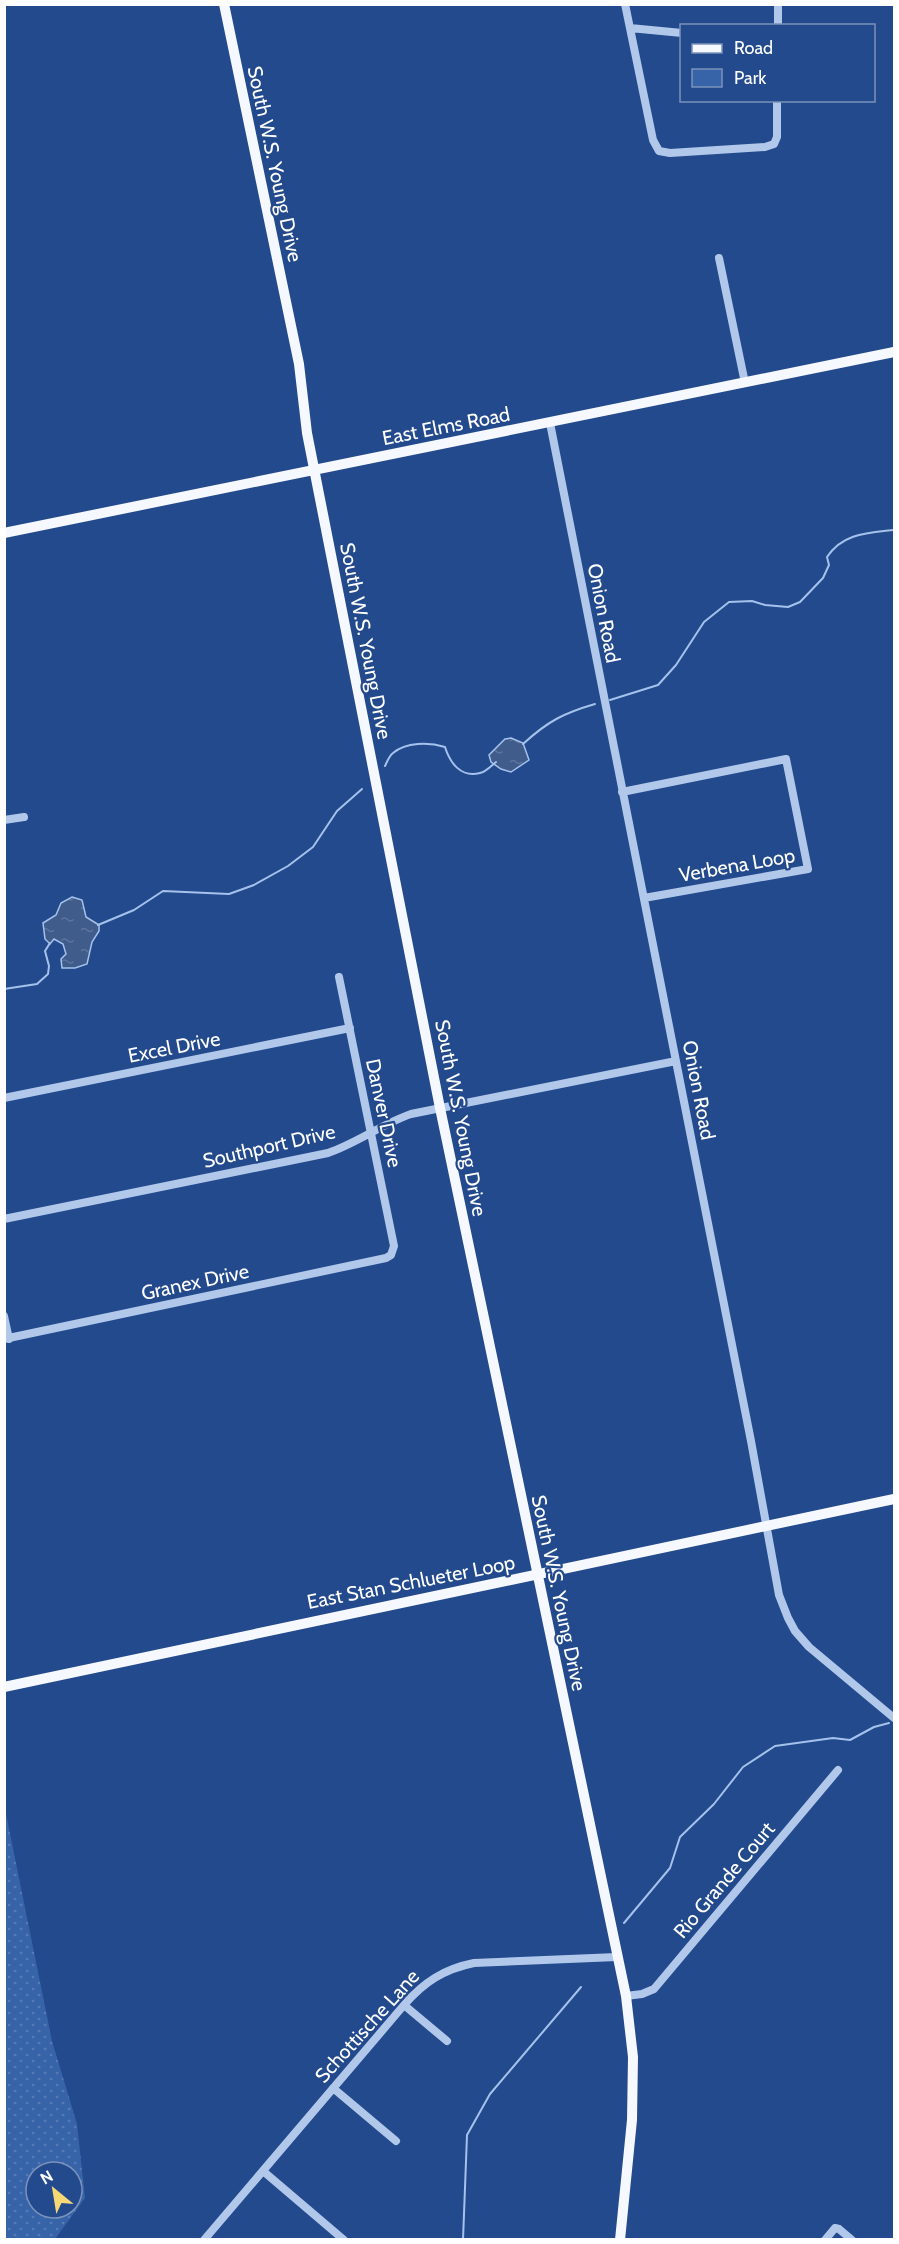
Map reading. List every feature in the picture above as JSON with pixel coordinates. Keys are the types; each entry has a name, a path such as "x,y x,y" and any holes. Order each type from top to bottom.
{"main road":[{"name":"South W.S. Young Drive","path":"224,4 299,363 314,470 440,1108 626,1996 633,2057 632,2120 620,2240"},
{"name":"East Elms Road","path":"4,533 894,352"},
{"name":"East Stan Schlueter Loop","path":"4,1687 241,1635 894,1499"}],"street":[{"path":"625,4 653,140 659,151 670,153 706,151 765,147 774,144 777,136 777,102"},
{"path":"777,24 778,4"},
{"path":"630,28 680,33"},
{"path":"719,258 745,383"},
{"name":"Onion Road","path":"550,423 779,1594 795,1631 809,1647 894,1718"},
{"name":"Verbena Loop","path":"622,792 786,759 808,869 644,898"},
{"path":"4,820 24,817"},
{"name":"Danver Drive","path":"339,977 394,1246 391,1255"},
{"name":"Excel Drive","path":"4,1098 350,1028"},
{"name":"Southport Drive","path":"4,1219 328,1153 401,1118 440,1108 676,1061"},
{"name":"Granex Drive","path":"7,1339 386,1258 391,1255"},
{"path":"4,1316 7,1339"},
{"name":"Rio Grande Court","path":"626,1996 642,1994 654,1989 838,1770"},
{"name":"Schottische Lane","path":"204,2240 404,2005 427,1982 462,1965 484,1962 617,1957"},
{"path":"404,2005 447,2041"},
{"path":"333,2088 396,2141"},
{"path":"263,2171 344,2240"},
{"path":"825,2240 835,2229 839,2229 852,2240"}],"green space":[{"path":"4,1804 52,2041 77,2124 81,2160 24,2160 24,2220 69,2220 55,2239 5,2239"}],"water":[{"path":"511,738 523,743 529,760 511,772 491,762 489,755 505,739"},
{"path":"72,897 82,900 86,917 99,925 99,931 92,942 87,964 75,968 62,968 61,959 66,954 63,944 54,939 50,944 45,939 43,923 56,915 61,903"}],"waterway":[{"path":"610,700 658,685 676,665 704,622 729,602 752,601 765,605 788,607 800,602 823,578 829,565 827,557 833,549 857,536 894,530"},
{"path":"523,744 540,729 557,719 595,704"},
{"path":"385,766 390,756 398,749 418,744 445,747 453,764 467,773 482,772 496,762"},
{"path":"98,925 134,910 163,891 229,894 254,885 288,866 313,847 337,811 362,789"},
{"path":"4,989 37,984 48,974 49,966 45,951 50,943"},
{"path":"624,1923 670,1868 680,1837 714,1804 743,1767 775,1746 833,1738 850,1740 874,1727 889,1723"},
{"path":"463,2240 467,2135 490,2094 581,1987"}]}
